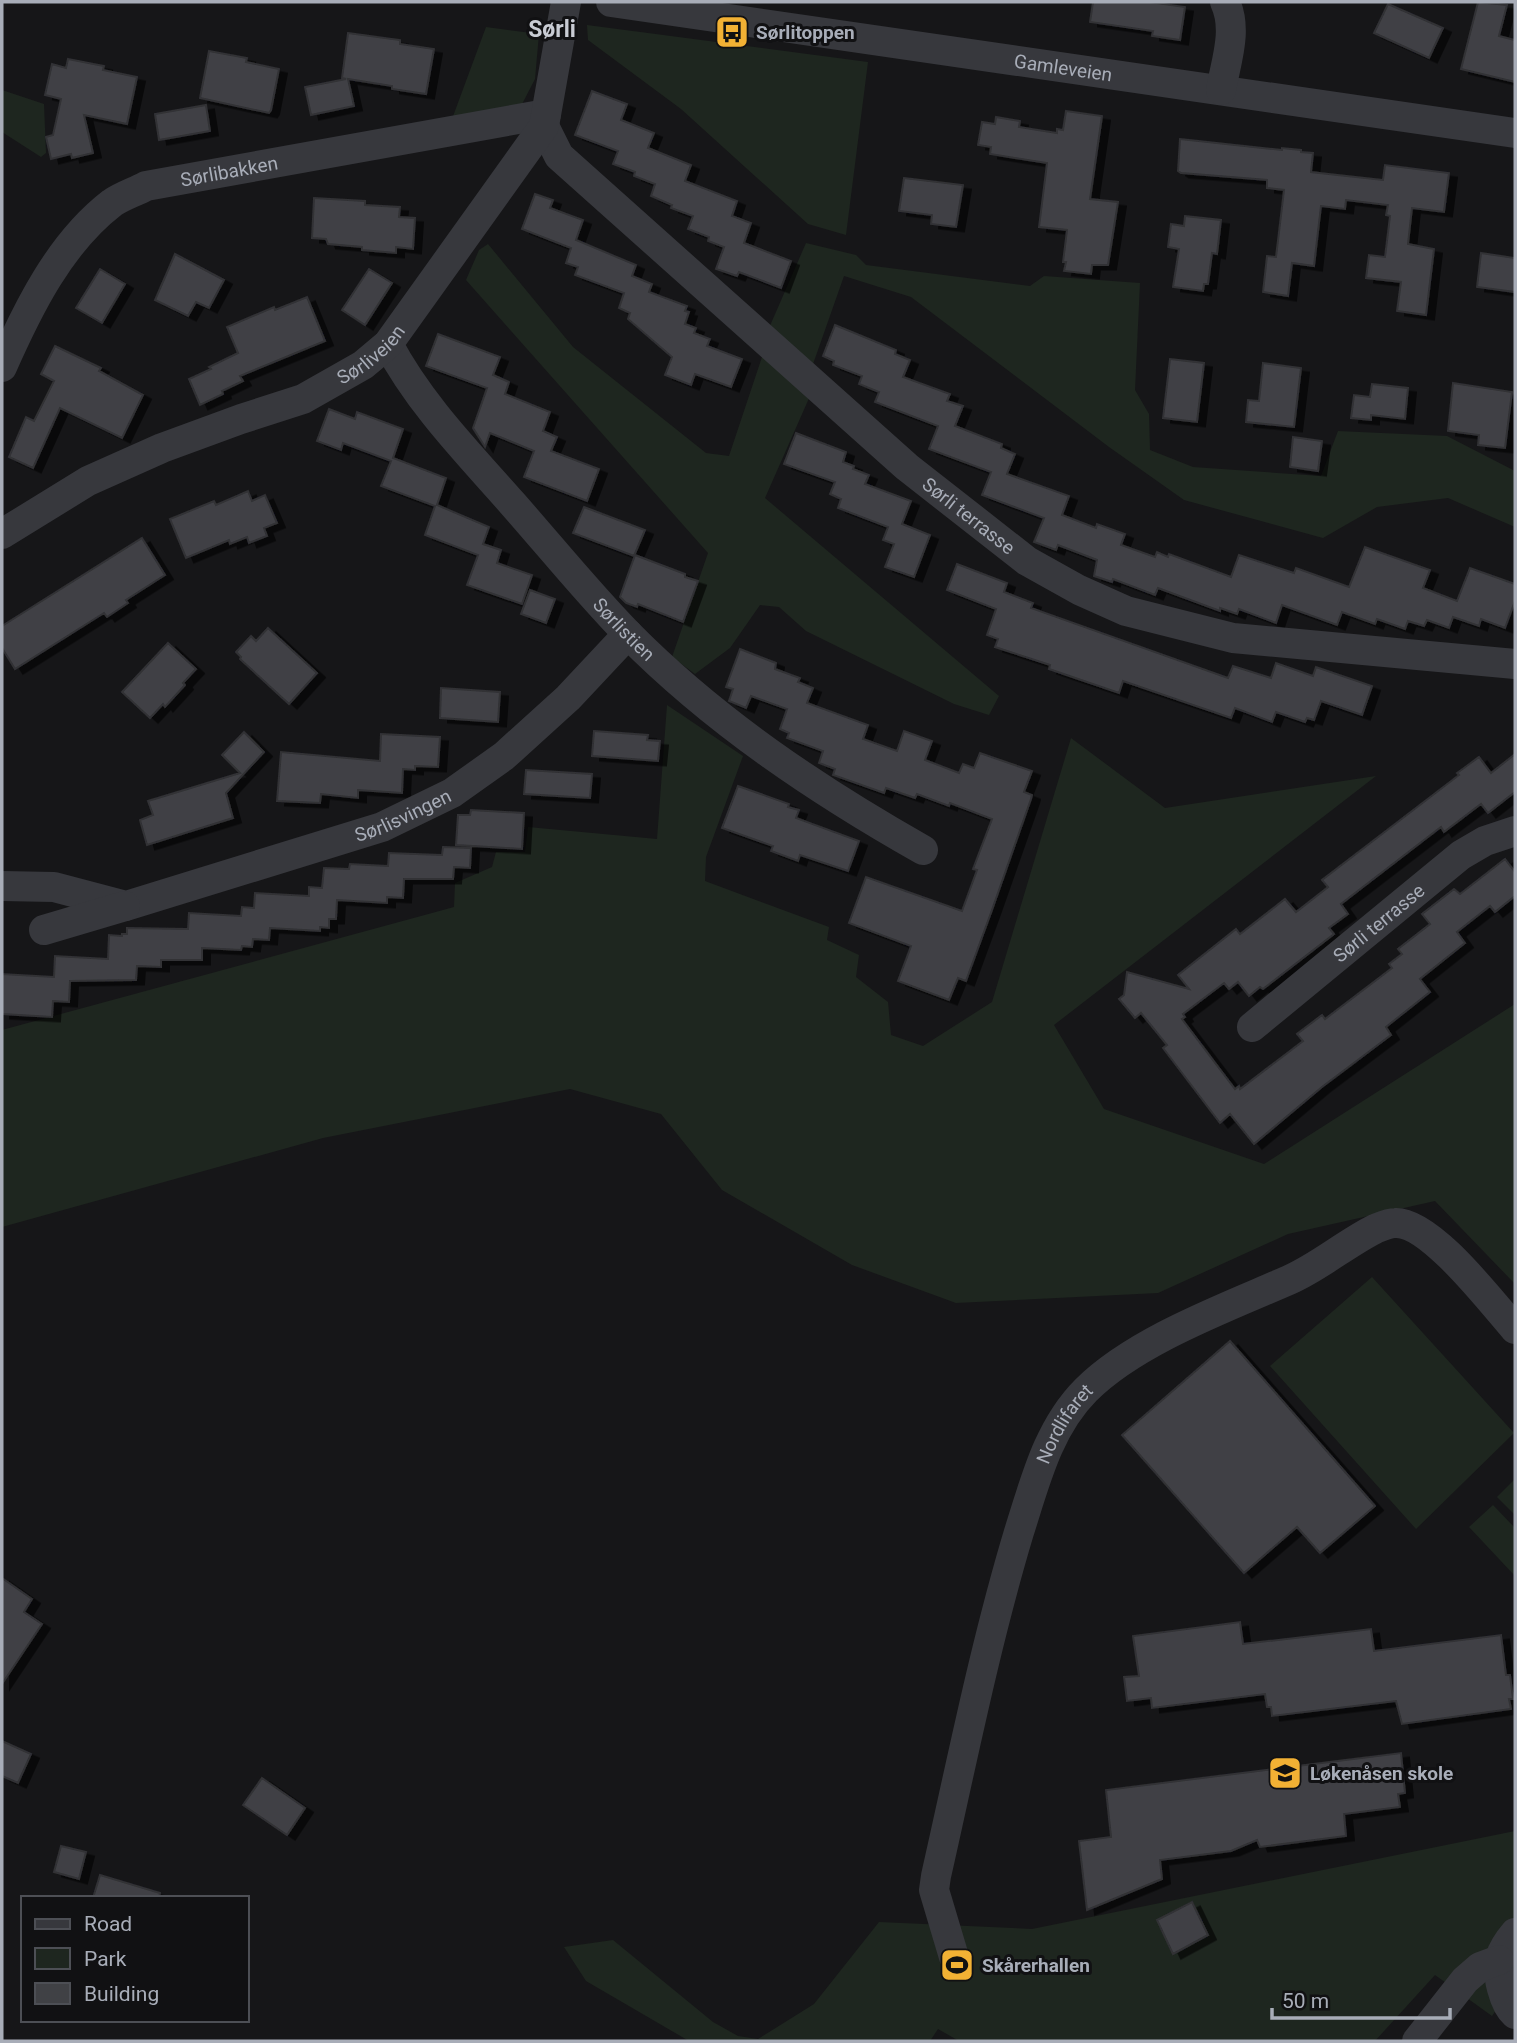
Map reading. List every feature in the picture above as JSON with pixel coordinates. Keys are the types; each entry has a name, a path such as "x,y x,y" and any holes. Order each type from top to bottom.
{"street":[{"name":"Sørliveien","path":"2,534 88,481 162,448 303,399 363,365 388,344 545,120 566,2"},
{"name":"Gamleveien","path":"611,2 1515,133"},
{"path":"1221,90 1231,31 1231,15 1225,2"},
{"name":"Sørlibakken","path":"2,367 35,300 61,256 85,228 114,202 146,186 545,120"},
{"name":"Sørli terrasse","path":"545,120 559,156 907,467 1027,561 1079,590 1126,611 1233,638 1515,663"},
{"name":"Sørlistien","path":"388,344 398,364 437,418 628,634 702,701 781,762 859,814 923,850"},
{"name":"Sørlisvingen","path":"44,930 382,827 452,793 503,757 568,698 628,634"},
{"name":"Sørli terrasse","path":"1252,1027 1461,855 1485,841 1515,831"},
{"path":"2,886 54,887 126,906"},
{"name":"Nordlifaret","path":"954,1957 934,1890 938,1865 1001,1590 1047,1450 1060,1422 1078,1398 1101,1376 1120,1363 1185,1326 1295,1278 1376,1228 1395,1222 1412,1227 1434,1241 1515,1329"},
{"path":"1515,1933 1499,1960 1508,2008 1515,2014"},
{"path":"1417,2041 1465,1980 1480,1967 1499,1960"}],"green space":[{"path":"587,25 868,62 846,235 808,224 681,109 588,40"},
{"path":"486,27 539,34 535,79 519,110 452,119"},
{"path":"2,90 44,104 46,153 41,157 2,132"},
{"path":"806,243 856,255 866,265 1030,286 1044,276 1140,283 1135,390 1149,414 1150,450 1193,467 1321,476 1338,431 1447,436 1515,471 1515,527 1448,498 1377,507 1323,538 1184,500 1109,447 911,297 844,276 812,367 769,328"},
{"path":"488,244 573,347 706,453 729,456 764,351 810,396 765,498 999,696 989,715 954,704 806,631 779,607 760,605 730,648 695,674 672,657 708,553 466,280 479,250"},
{"path":"667,705 743,756 706,857 705,881 829,927 827,940 859,955 856,977 888,1002 891,1035 923,1046 992,1002 1071,738 1165,808 1376,776 1054,1025 1104,1109 1264,1164 1515,1004 1515,1284 1435,1201 1288,1234 1158,1293 956,1303 852,1265 722,1190 661,1114 570,1089 323,1138 2,1227 2,1030 454,907 455,883 492,867 496,852 525,852 528,827 657,839"},
{"path":"1372,1277 1514,1433 1416,1529 1270,1366"},
{"path":"1515,1479 1515,1515 1497,1497"},
{"path":"1493,1505 1515,1528 1515,1576 1469,1527"},
{"path":"1515,1831 1515,1983 1492,2016 1435,1975 1375,2041 959,2041 938,2029 930,2041 689,2041 586,1981 564,1947 613,1940 713,2022 738,2036 758,2039 814,2004 879,1922 1032,1929"}],"building":[{"path":"1093,2 1150,2 1185,7 1180,40 1152,36 1153,31 1090,22"},
{"path":"1478,2 1507,5 1499,36 1515,40 1515,82 1461,69"},
{"path":"1388,4 1443,28 1429,58 1374,33"},
{"path":"348,33 400,40 400,44 434,49 426,94 348,79 354,106 311,115 305,87 346,79 342,78"},
{"path":"209,51 247,58 246,62 279,69 269,113 200,98"},
{"path":"68,59 104,66 103,70 137,77 127,124 84,115 93,153 72,158 71,154 51,159 46,137 53,135 61,99 45,95 52,64 66,68"},
{"path":"592,91 627,104 621,120 654,133 648,148 691,165 685,181 737,201 732,216 751,223 744,243 791,261 781,288 739,272 737,276 716,269 724,247 708,241 709,237 688,229 693,216 671,208 672,205 651,196 655,184 634,176 635,172 613,164 618,151 575,135"},
{"path":"206,105 210,131 159,140 155,114"},
{"path":"1066,111 1102,116 1090,199 1118,202 1108,265 1092,265 1091,274 1064,271 1067,230 1039,227 1047,163 990,154 991,147 978,145 982,122 995,124 996,117 1020,121 1019,127 1057,133 1057,129 1063,130"},
{"path":"1180,139 1313,153 1311,172 1383,180 1385,165 1449,173 1444,212 1412,208 1408,244 1434,249 1426,315 1397,311 1401,282 1366,278 1369,255 1385,257 1390,216 1386,215 1388,205 1346,200 1345,209 1321,206 1314,266 1292,263 1288,296 1263,292 1267,256 1276,257 1284,190 1267,188 1267,180 1181,173 1178,171"},
{"path":"904,178 963,185 956,227 931,224 932,215 899,211"},
{"path":"535,194 553,200 550,208 583,220 576,240 636,265 632,276 652,284 649,292 687,306 685,311 689,312 685,324 696,328 694,333 710,339 707,346 742,359 731,387 695,374 691,385 665,375 672,357 628,319 630,313 619,308 624,293 575,275 578,267 566,263 571,248 522,229"},
{"path":"314,198 365,201 365,205 400,207 399,217 415,218 413,249 396,247 396,253 362,250 362,247 328,244 326,239 312,238"},
{"path":"1185,216 1221,220 1217,254 1212,253 1208,284 1204,284 1203,291 1173,287 1179,249 1168,247 1171,224 1184,226"},
{"path":"1481,253 1515,258 1515,292 1477,287"},
{"path":"175,254 224,280 209,308 196,302 188,316 155,300"},
{"path":"100,269 125,284 102,323 76,308"},
{"path":"369,269 392,283 365,325 342,310"},
{"path":"307,297 325,341 240,376 243,381 200,405 189,379 238,353 227,327 274,307 275,310"},
{"path":"835,325 896,350 895,354 910,360 903,377 950,394 947,401 963,406 955,426 1002,444 1001,448 1015,454 1007,474 1069,496 1062,515 1096,528 1097,524 1125,534 1121,545 1155,557 1157,552 1168,557 1169,554 1231,577 1239,555 1294,573 1296,568 1349,587 1365,547 1430,570 1423,588 1457,601 1470,568 1515,584 1515,601 1505,628 1481,619 1479,626 1453,617 1449,628 1427,620 1424,626 1408,621 1405,629 1377,619 1375,624 1342,612 1337,625 1282,605 1276,623 1239,609 1237,614 1220,608 1220,611 1158,588 1155,595 1113,579 1112,582 1094,576 1097,560 1058,545 1056,550 1034,542 1044,518 982,495 991,472 929,449 938,426 875,402 879,392 859,384 862,376 833,365 834,361 823,356"},
{"path":"438,334 500,357 493,375 509,382 505,394 550,412 543,431 557,437 551,451 599,469 587,501 524,477 534,451 490,433 485,447 473,428 487,388 426,366"},
{"path":"55,346 101,368 99,371 143,395 122,438 60,408 33,468 9,457 26,417 34,421 54,381 41,374"},
{"path":"1170,359 1204,363 1197,422 1163,418"},
{"path":"1263,363 1301,368 1294,427 1246,422 1248,400 1259,401"},
{"path":"1453,383 1512,392 1505,448 1478,445 1479,435 1448,431"},
{"path":"1372,384 1408,388 1405,419 1371,415 1371,420 1351,418 1354,395 1370,397"},
{"path":"329,409 355,419 357,412 403,429 393,458 446,478 437,505 489,527 483,544 501,550 497,563 532,575 522,604 467,585 478,555 425,535 435,506 381,486 391,461 343,443 341,450 317,441"},
{"path":"796,433 846,452 843,462 869,475 865,484 911,501 902,524 930,535 914,577 885,567 894,544 883,540 888,527 838,508 841,499 830,494 835,482 784,464"},
{"path":"1293,437 1322,441 1318,471 1290,467"},
{"path":"248,491 252,501 265,495 277,523 264,528 267,536 249,543 247,537 230,544 229,540 186,558 170,519 214,501 216,505"},
{"path":"584,507 645,530 634,556 573,533"},
{"path":"142,538 165,575 126,600 128,603 107,617 104,613 15,669 2,648 2,626"},
{"path":"635,555 698,581 683,622 638,604 637,607 626,603 620,597"},
{"path":"957,564 1007,583 1004,592 1033,603 1031,608 1228,678 1233,666 1271,678 1276,663 1313,676 1316,667 1372,686 1362,715 1321,701 1314,720 1307,718 1305,722 1276,712 1272,722 1235,708 1231,718 1123,681 1119,693 1049,669 1050,665 995,647 998,639 987,635 996,609 947,590"},
{"path":"530,590 555,599 546,623 521,614"},
{"path":"268,628 317,673 289,704 240,659 236,652 251,636 256,641"},
{"path":"168,643 196,669 165,707 163,704 150,718 122,692"},
{"path":"740,649 776,663 775,669 800,678 798,682 813,688 807,703 868,725 863,739 897,751 904,731 932,741 925,760 959,773 963,764 974,768 980,753 1032,771 1024,792 1032,795 1031,799 992,910 966,981 958,978 949,1000 898,981 911,946 849,923 866,877 962,911 977,870 973,869 992,819 950,803 949,806 917,794 915,798 886,788 884,793 833,775 835,769 819,763 823,751 787,738 789,733 780,729 787,709 751,696 746,708 729,701 733,689 726,687"},
{"path":"441,688 500,692 498,722 440,718"},
{"path":"594,731 648,735 647,740 660,741 658,761 592,756"},
{"path":"244,732 264,752 226,793 233,818 147,845 140,820 153,815 148,801 240,773 222,755"},
{"path":"381,734 440,737 438,767 415,766 415,770 403,769 402,793 358,790 358,798 321,794 320,803 277,801 281,752 380,761"},
{"path":"1515,754 1515,792 1488,813 1481,804 1444,832 1441,827 1341,904 1348,914 1329,928 1334,934 1263,989 1260,987 1249,996 1238,982 1229,989 1224,983 1183,1014 1185,1017 1182,1019 1235,1089 1239,1086 1240,1089 1303,1041 1297,1034 1322,1015 1325,1019 1392,968 1389,964 1402,954 1398,949 1430,924 1422,914 1454,889 1460,894 1505,859 1515,872 1515,896 1495,912 1490,906 1457,932 1465,943 1420,979 1430,992 1386,1027 1391,1035 1322,1087 1254,1144 1230,1114 1220,1123 1163,1048 1167,1045 1141,1013 1135,1018 1119,999 1124,995 1127,972 1189,989 1178,975 1236,929 1240,934 1285,899 1296,912 1328,887 1322,880 1479,757 1491,773"},
{"path":"526,770 592,774 590,798 524,794"},
{"path":"738,786 789,804 788,807 799,810 796,818 859,841 848,871 800,855 798,861 771,851 773,846 722,828"},
{"path":"471,810 524,813 522,849 456,845 458,815 470,815"},
{"path":"443,847 471,848 470,868 454,867 453,879 404,879 403,898 387,897 387,903 337,900 336,919 329,919 329,928 320,927 320,931 270,928 269,940 253,939 252,947 242,946 241,950 202,948 202,960 161,960 161,967 137,966 136,980 70,981 69,1002 53,1001 52,1017 2,1014 2,974 54,977 55,956 108,959 109,935 122,936 127,934 127,928 188,929 189,913 241,916 242,907 254,908 255,893 309,896 309,887 322,888 324,868 349,869 350,864 388,866 389,853 442,855"},
{"path":"1230,1341 1375,1506 1320,1553 1297,1527 1244,1573 1122,1435"},
{"path":"2,1578 32,1599 24,1612 42,1624 2,1684"},
{"path":"1240,1622 1243,1644 1371,1629 1374,1651 1501,1635 1506,1675 1510,1675 1513,1699 1509,1699 1511,1709 1402,1724 1396,1701 1272,1716 1265,1694 1152,1708 1151,1698 1127,1701 1124,1677 1139,1676 1133,1636"},
{"path":"2,1741 31,1754 18,1783 2,1776"},
{"path":"1401,1753 1405,1793 1398,1794 1400,1807 1344,1814 1346,1836 1260,1847 1257,1840 1231,1851 1160,1860 1162,1879 1087,1910 1079,1841 1111,1837 1106,1790"},
{"path":"262,1778 305,1808 287,1835 243,1805"},
{"path":"61,1846 86,1852 79,1879 54,1872"},
{"path":"100,1875 160,1893 159,1896 94,1896"},
{"path":"1192,1902 1208,1935 1173,1954 1157,1920"}],"place":[{"name":"Sørlitoppen","path":"732,32"},
{"name":"Løkenåsen skole","path":"1285,1773"},
{"name":"Skårerhallen","path":"957,1965"}],"district":[{"name":"Sørli","path":"552,29"}]}
